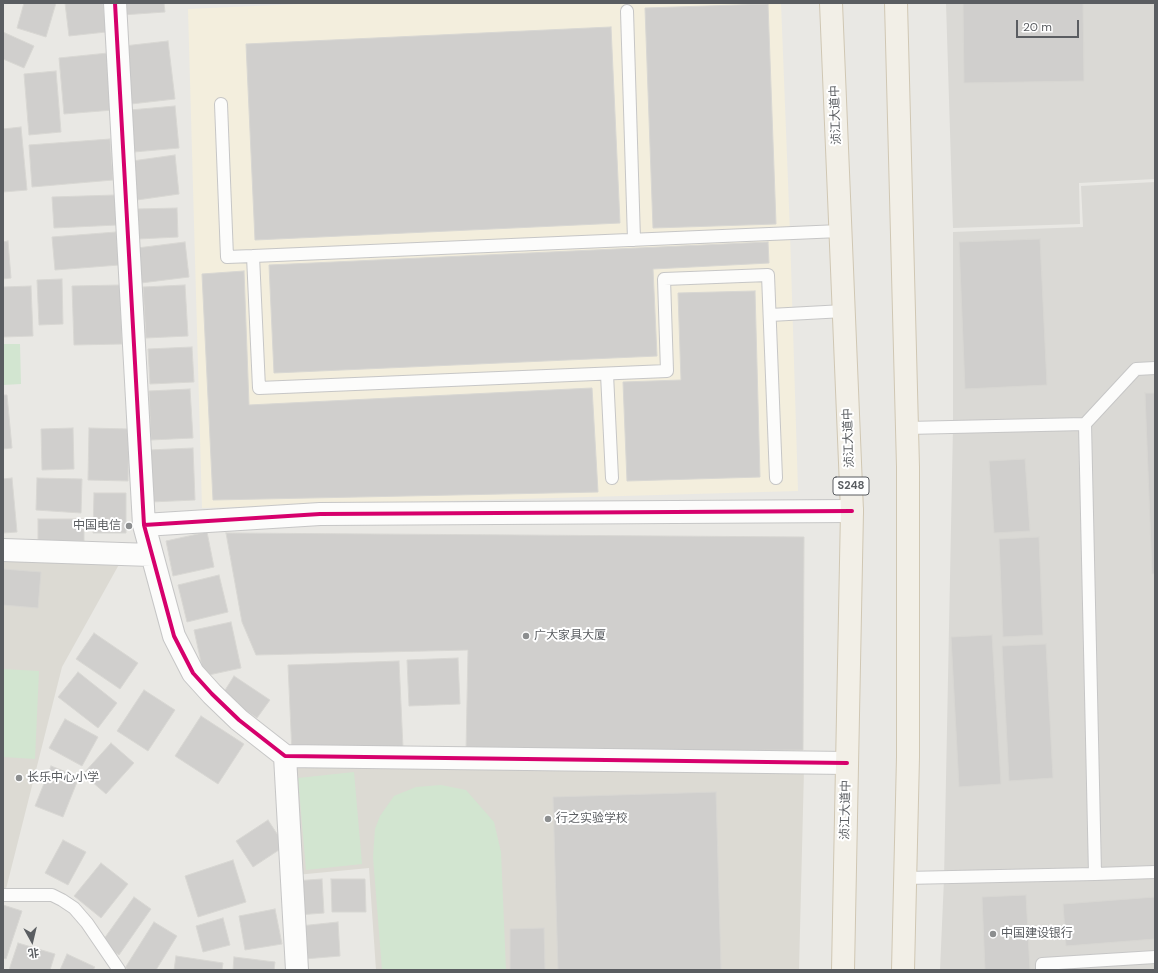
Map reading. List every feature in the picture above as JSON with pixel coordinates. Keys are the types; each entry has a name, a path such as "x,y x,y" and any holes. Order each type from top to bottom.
{"main road":[{"name":"浈江大道中","path":"831,3 852,511 843,970"},
{"path":"896,3 907,428 908,757 903,970"}],"street":[{"path":"115,3 144,525 174,636 193,673 239,720 285,756 847,763"},
{"path":"144,525 320,514 852,511"},
{"path":"3,550 151,555"},
{"path":"285,756 297,970"}],"lane":[{"path":"627,11 634,240"},
{"path":"221,104 227,257 840,231"},
{"path":"253,256 259,388 667,371 664,279 768,275 776,478"},
{"path":"770,315 844,311"},
{"path":"1095,874 1085,424 1136,369 1155,368"},
{"path":"607,374 612,478"},
{"path":"907,428 1085,424"},
{"path":"905,878 1155,872"},
{"path":"3,895 52,895 62,900 74,908 87,923 119,970"},
{"path":"1042,970 1042,964 1155,957"}],"shaded area":[{"path":"321,3 781,3 798,491 202,508 188,9"},
{"path":"946,3 1155,3 1155,179 1079,183 1080,224 953,228"},
{"path":"1155,182 1155,970 940,970 944,879 953,427 953,232 1083,227 1081,186"},
{"name":"长乐中心小学","path":"3,555 122,559 62,667 6,889 3,889"},
{"name":"行之实验学校","path":"290,764 804,769 799,970 376,970 369,868 296,875"}],"green space":[{"path":"3,344 20,344 21,384 3,385"},
{"path":"3,669 39,671 35,759 3,757"},
{"path":"354,772 362,864 306,870 298,778"},
{"path":"441,785 466,790 494,822 501,852 506,970 382,970 373,857 375,829 380,816 394,796 416,787"}],"building":[{"path":"24,3 56,3 46,37 17,28"},
{"path":"65,3 103,3 106,32 69,36"},
{"path":"122,3 164,3 165,12 122,15"},
{"path":"963,3 1083,3 1084,81 964,83"},
{"path":"768,4 776,224 653,228 645,8"},
{"path":"611,27 620,223 255,240 246,44"},
{"path":"3,32 34,46 24,68 3,59"},
{"path":"168,41 175,99 131,104 124,46"},
{"path":"108,53 113,110 64,114 59,58"},
{"path":"56,71 61,132 29,135 24,74"},
{"path":"175,106 179,148 134,152 130,110"},
{"path":"21,127 27,190 3,192 3,129"},
{"path":"110,139 113,180 32,187 29,145"},
{"path":"175,155 179,194 137,200 132,161"},
{"path":"115,195 117,225 54,228 52,197"},
{"path":"177,208 178,237 138,239 137,209"},
{"path":"116,232 119,265 55,270 52,237"},
{"path":"1040,239 1047,385 965,389 959,242"},
{"path":"8,241 11,278 3,279 3,242"},
{"path":"185,242 189,277 141,283 137,248"},
{"path":"768,242 769,263 653,269 657,356 274,373 269,265"},
{"path":"244,271 249,405 592,388 598,492 213,500 202,274"},
{"path":"62,279 63,324 39,325 37,280"},
{"path":"120,285 122,344 74,345 72,286"},
{"path":"185,285 188,336 146,338 143,287"},
{"path":"31,286 33,336 3,337 3,287"},
{"path":"755,291 760,477 627,481 623,382 681,380 678,293"},
{"path":"192,347 194,382 150,384 148,349"},
{"path":"190,389 193,438 151,440 149,391"},
{"path":"1145,393 1155,393 1155,574 1152,574"},
{"path":"3,395 7,395 12,448 3,449"},
{"path":"73,428 74,469 42,470 41,429"},
{"path":"89,428 129,429 128,481 88,480"},
{"path":"193,448 195,500 151,502 149,450"},
{"path":"1025,459 1030,531 994,533 989,461"},
{"path":"12,478 17,532 3,533 3,479"},
{"path":"37,478 82,479 81,513 36,510"},
{"path":"94,493 126,493 126,533 93,533"},
{"path":"38,519 84,519 84,541 38,541"},
{"path":"207,532 214,567 173,576 166,541"},
{"name":"广大家具大厦","path":"226,533 804,537 803,750 466,752 468,650 256,655 242,622"},
{"path":"1039,537 1043,635 1003,637 999,539"},
{"path":"3,569 41,572 38,608 3,605"},
{"path":"219,575 228,612 187,622 178,585"},
{"path":"231,622 241,668 204,676 194,630"},
{"path":"94,633 138,663 120,689 76,659"},
{"path":"992,635 1001,784 959,787 951,637"},
{"path":"1046,644 1053,778 1009,781 1002,646"},
{"path":"458,658 460,704 409,706 407,660"},
{"path":"399,661 403,748 292,753 288,665"},
{"path":"78,672 117,703 98,728 58,697"},
{"path":"234,676 270,700 257,718 222,695"},
{"path":"144,690 175,710 148,751 117,731"},
{"path":"201,716 244,744 218,784 175,756"},
{"path":"65,719 98,737 82,766 49,748"},
{"path":"111,743 134,763 106,794 83,774"},
{"path":"51,766 79,777 63,817 35,806"},
{"path":"716,792 721,970 558,970 553,797"},
{"path":"268,820 285,846 253,867 236,841"},
{"path":"63,840 86,852 68,885 45,873"},
{"path":"233,860 246,902 198,917 185,876"},
{"path":"101,863 128,884 101,918 74,896"},
{"path":"322,879 324,913 297,915 294,881"},
{"path":"331,879 365,879 366,912 332,912"},
{"path":"1026,895 1030,970 985,970 982,897"},
{"path":"134,897 151,909 119,955 101,943"},
{"path":"1155,897 1155,939 1066,946 1063,904"},
{"path":"3,905 22,911 6,959 3,958"},
{"path":"275,909 282,944 245,950 239,916"},
{"path":"223,918 230,945 203,952 196,926"},
{"path":"154,922 177,936 156,970 129,970 125,968"},
{"path":"338,922 340,956 304,959 300,926"},
{"path":"544,928 545,970 510,970 510,929"},
{"path":"18,943 55,954 50,970 9,970"},
{"path":"67,954 95,967 93,970 60,970"},
{"path":"176,956 223,963 222,970 174,970"},
{"path":"234,957 275,962 274,970 233,970"}],"cycle path":[{"path":"115,3 144,525 174,636 193,673 212,694 239,720 285,756 847,763"},
{"path":"144,525 320,514 852,511"}],"place":[{"name":"中国电信","path":"129,526"},
{"name":"广大家具大厦","path":"526,636"},
{"name":"长乐中心小学","path":"19,778"},
{"name":"行之实验学校","path":"548,819"},
{"name":"中国建设银行","path":"993,934"}]}
